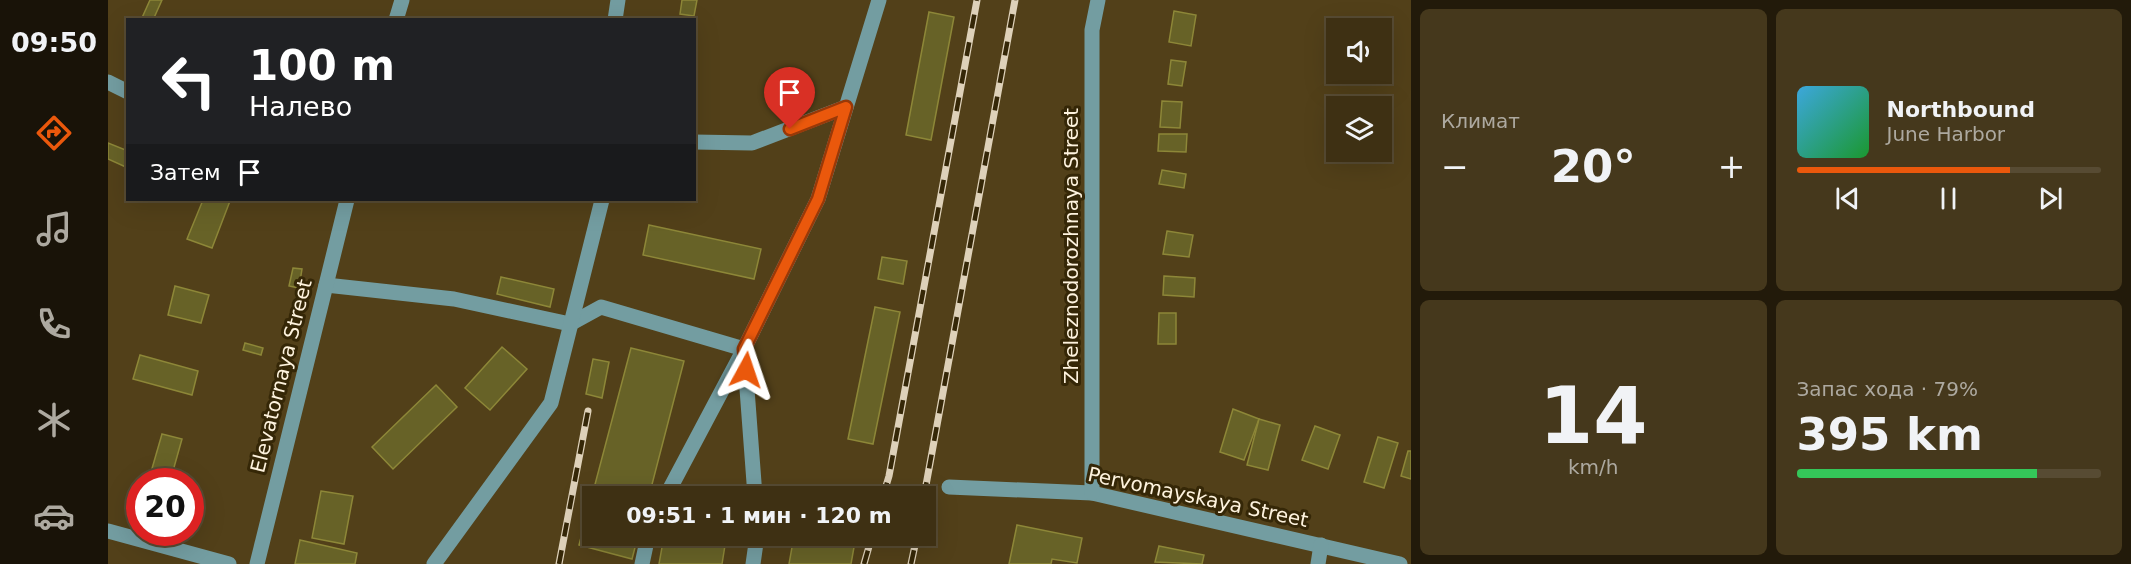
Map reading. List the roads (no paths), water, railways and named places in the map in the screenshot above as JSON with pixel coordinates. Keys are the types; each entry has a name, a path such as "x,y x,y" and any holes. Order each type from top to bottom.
{"street":[{"path":"397,18 402,0"},
{"path":"615,18 618,0"},
{"path":"671,486 744,349 818,199 879,0"},
{"name":"Zheleznodorozhnaya Street","path":"1092,493 1092,30 1098,0"},
{"path":"108,82 126,91"},
{"path":"696,142 752,143 846,107"},
{"name":"Elevatornaya Street","path":"257,564 345,201"},
{"path":"434,564 551,403 602,201"},
{"path":"326,285 454,299 570,324 601,307 744,349"},
{"path":"744,349 754,486"},
{"name":"Pervomayskaya Street","path":"949,487 1092,493 1400,564"},
{"path":"108,531 229,564"},
{"path":"1318,564 1322,545"},
{"path":"642,564 646,546"},
{"path":"753,564 756,546"}],"railway":[{"path":"886,486 977,0"},
{"path":"926,486 1015,0"},
{"path":"559,564 588,411"},
{"path":"864,564 869,546"},
{"path":"911,564 915,546"}]}
